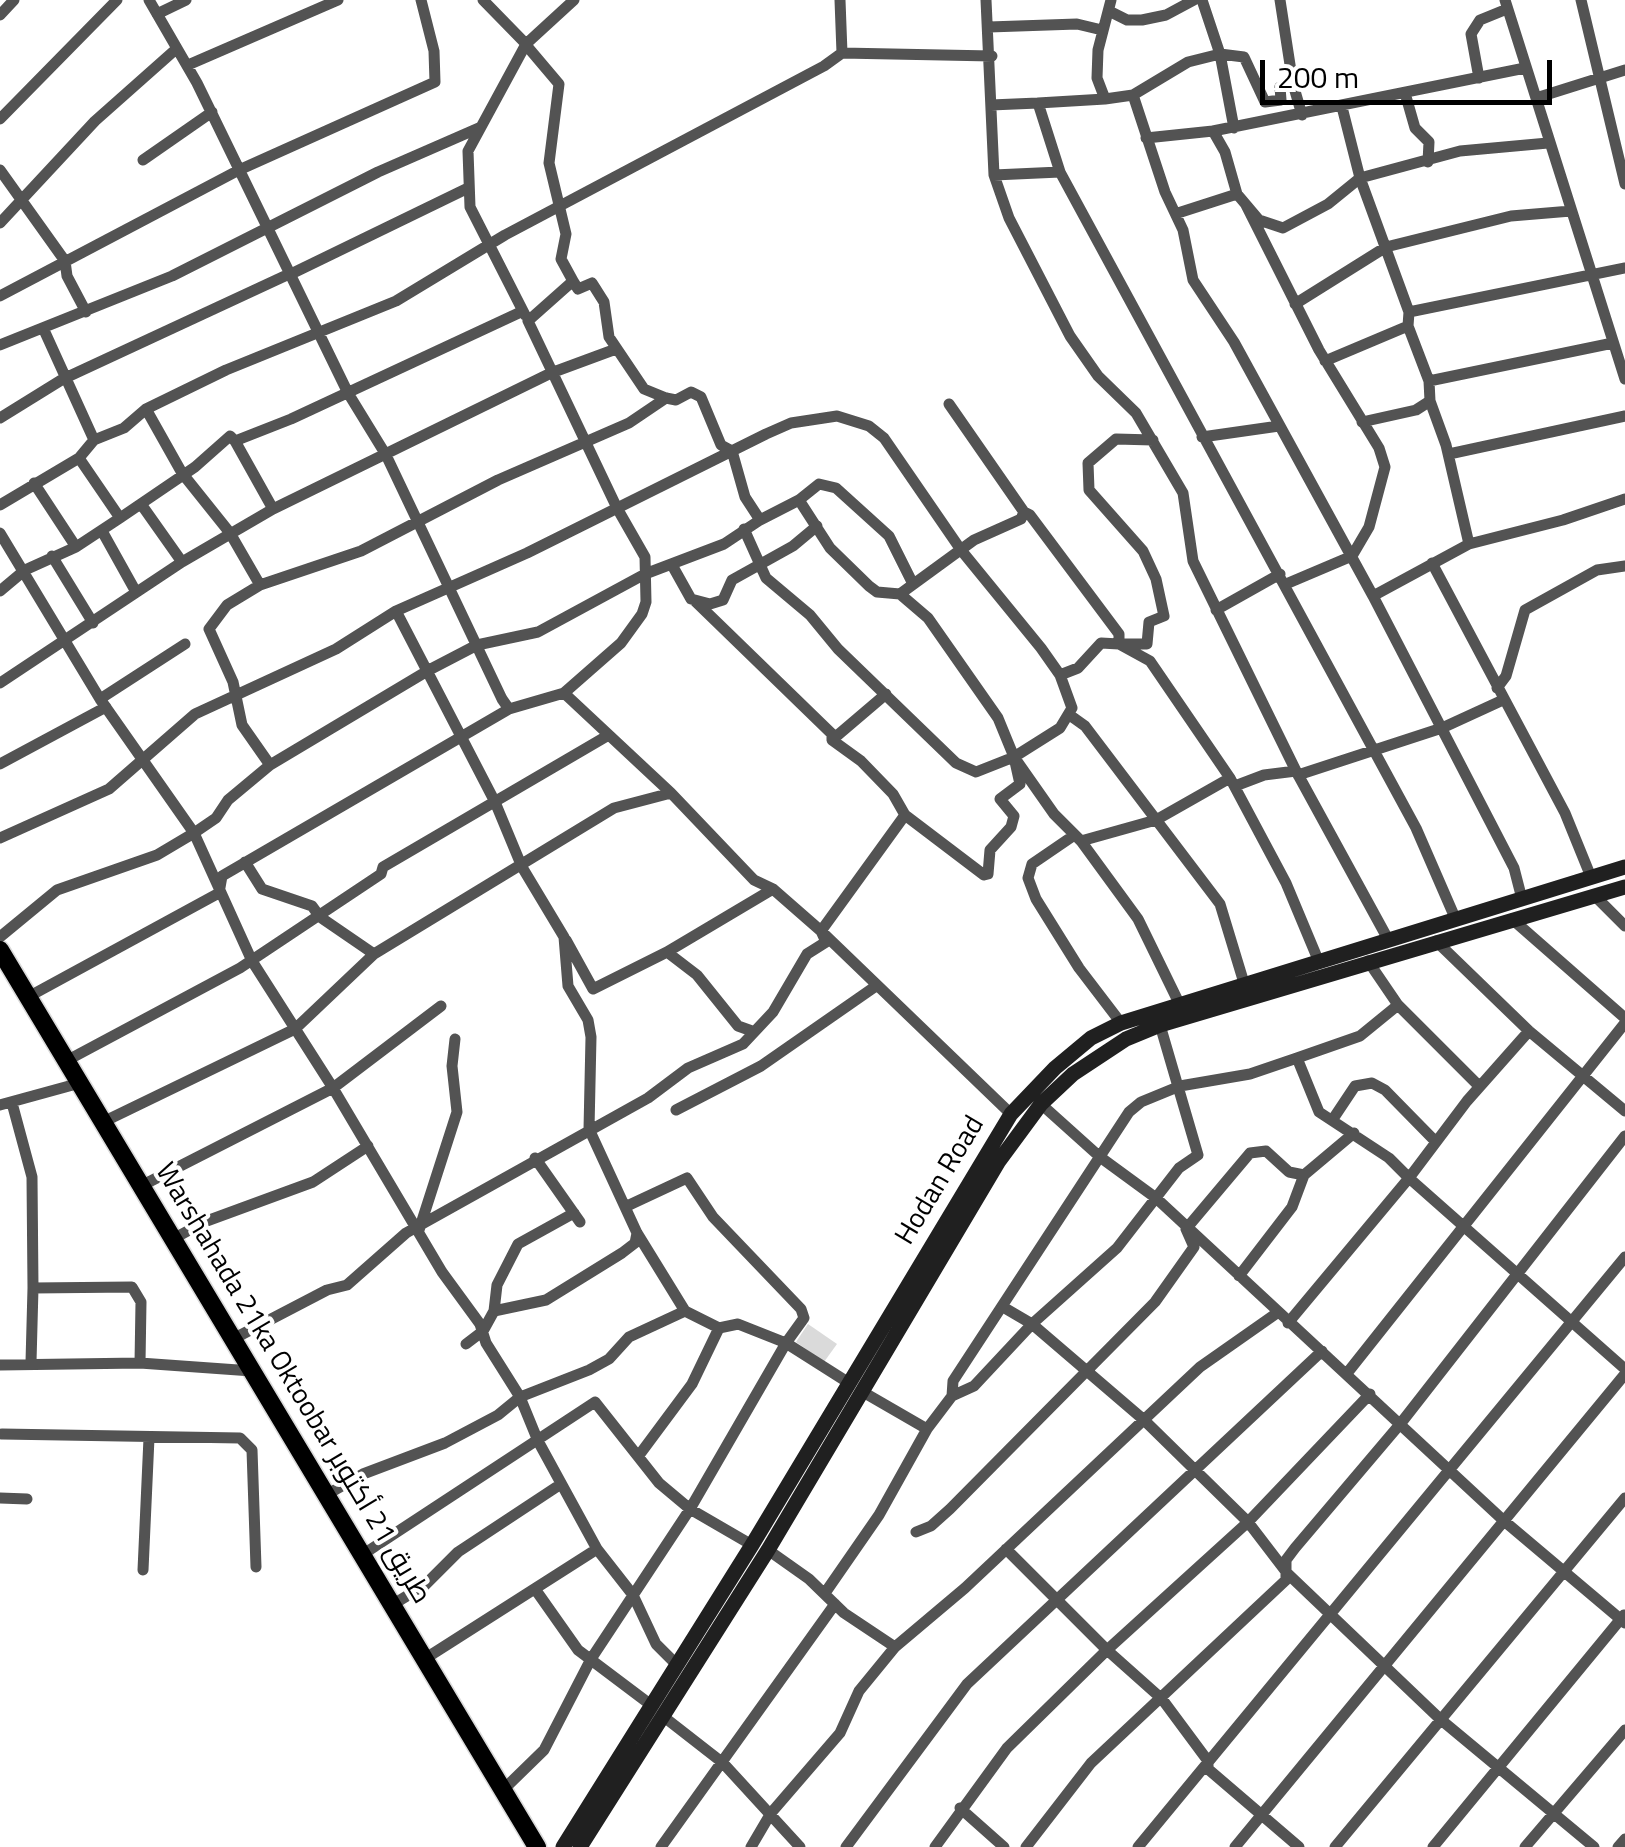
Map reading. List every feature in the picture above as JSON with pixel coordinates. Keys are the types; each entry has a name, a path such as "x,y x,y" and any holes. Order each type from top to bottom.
{"main road":[{"name":"Hodan Road","path":"856,1388 1011,1114 1076,1050 1121,1023 1179,1003 1625,867"},
{"name":"Hodan Road","path":"580,1847 664,1717 856,1388 999,1161 1041,1104 1104,1051 1160,1024 1625,887"},
{"name":"Warshahada 21ka Oktoobar طريق 21 أكتوبر","path":"0,950 537,1847"},
{"name":"Hodan Road","path":"563,1847 676,1664 760,1548"}],"street":[{"path":"0,16 14,0"},
{"path":"0,120 117,0"},
{"path":"149,0 212,112 348,393 386,455 509,709"},
{"path":"156,14 186,0"},
{"path":"188,65 338,0"},
{"path":"0,296 239,170 435,82 434,51 421,0"},
{"path":"483,0 559,84 550,163 566,234 561,259 578,288 592,283 604,302 609,337 637,382 666,398 676,400 691,392 701,397 720,445 732,451 745,497 760,520"},
{"path":"219,893 222,876 459,737 509,709 564,693 621,643 642,614 645,557 616,508 526,316 477,226 466,188 468,151 526,44 574,0"},
{"path":"840,0 842,53"},
{"path":"986,0 992,56 994,175 1009,218 1070,336 1098,376 1136,413 1184,493 1193,561 1297,773 1389,941"},
{"path":"1105,99 1097,78 1102,30 1111,6 1127,20 1142,20 1166,14 1194,0"},
{"path":"1202,0 1220,54 1234,128"},
{"path":"1280,0 1292,84 1302,115"},
{"path":"1581,0 1596,79 1625,184"},
{"path":"1478,78 1471,34 1480,20 1506,4 1625,379"},
{"path":"989,27 1078,24 1102,30"},
{"path":"0,223 95,121 175,50"},
{"path":"0,504 79,458 94,440 124,428 146,409 319,330 396,301 418,284 491,247 504,235 559,209 842,53 992,56"},
{"path":"990,104 1133,95 1188,62 1220,54 1244,57 1266,102 1282,100 1280,86 1292,84"},
{"path":"1146,138 1234,128 1525,68"},
{"path":"1536,98 1625,70"},
{"path":"1405,93 1415,128 1429,142 1428,162"},
{"path":"1133,95 1164,192 1178,213 1193,280 1234,342 1352,556 1514,868 1522,899"},
{"path":"1038,103 1060,172 1416,828 1456,920"},
{"path":"1342,107 1360,178 1409,312 1408,326 1428,381 1469,544"},
{"path":"143,160 212,112"},
{"path":"0,346 172,276 266,227 480,127"},
{"path":"1213,131 1226,152 1238,194 1259,220 1282,228 1328,204 1360,178 1460,150 1548,143"},
{"path":"0,170 65,261 67,276 86,312"},
{"path":"994,175 1060,172"},
{"path":"0,418 63,380 466,188"},
{"path":"1178,213 1238,194"},
{"path":"1216,610 1283,579 1352,556 1369,527 1385,467 1325,361 1246,205"},
{"path":"1295,304 1386,247 1510,216 1572,210"},
{"path":"1409,312 1625,268"},
{"path":"234,441 526,316 573,281"},
{"path":"1325,361 1408,326"},
{"path":"44,330 63,380 94,440"},
{"path":"1428,381 1614,343"},
{"path":"0,683 182,562 273,509 552,374 616,349"},
{"path":"270,765 242,725 236,695 209,629 227,605 260,585 361,552 586,440 629,423 666,398"},
{"path":"1362,422 1416,410 1430,401"},
{"path":"949,404 1024,512 1048,535 1119,634 1118,644"},
{"path":"146,409 182,473 230,534 260,585"},
{"path":"0,838 108,789 195,714 336,649 396,610 791,423 837,416 856,420 884,438 961,550 1060,675 1068,693 1071,716 1086,726 1220,904 1244,983"},
{"path":"1448,454 1625,416"},
{"path":"1202,438 1280,426"},
{"path":"0,591 25,570 76,548 182,473 196,468 230,436 273,509"},
{"path":"1060,675 1078,668 1101,643 1147,644 1150,622 1164,616 1151,565 1128,530 1089,490 1088,463 1116,439 1153,440"},
{"path":"79,458 120,518"},
{"path":"34,483 76,548"},
{"path":"0,937 57,890 157,855 194,833 216,818 228,800 270,765 476,644 538,632 645,574 724,544 819,484 836,488 889,536 913,584"},
{"path":"1373,596 1469,544 1625,499"},
{"path":"798,500 830,548 877,592 900,594 928,618 992,709 1014,757 1020,784 1000,798 1014,816 1011,826 990,850 986,875 976,872 905,815 861,760 832,740"},
{"path":"141,504 182,562"},
{"path":"900,594 961,550 1021,519 1024,512"},
{"path":"695,601 723,600 732,580 793,546 818,526"},
{"path":"744,529 766,578 810,615 968,771 1014,757 1071,716"},
{"path":"102,531 136,592"},
{"path":"0,533 103,703 194,833 252,961 482,1331 520,1397 538,1441 596,1549 634,1596 656,1644 676,1664"},
{"path":"52,556 93,623"},
{"path":"1432,563 1565,813 1591,876"},
{"path":"672,566 695,601 832,734 832,740"},
{"path":"1121,1023 1079,968 1036,898 1028,878 1032,864 1077,839 1156,820 1233,782 1297,773 1442,728 1500,694 1525,610 1597,570 1625,566"},
{"path":"396,610 495,802 522,866 593,989 667,952 773,889"},
{"path":"0,764 103,703 185,644"},
{"path":"1118,644 1150,661 1233,782 1286,884 1319,962"},
{"path":"564,693 671,793 754,880 773,889 1011,1114"},
{"path":"832,740 886,694"},
{"path":"66,1060 252,961 381,874 383,867 607,736"},
{"path":"1014,757 1138,919 1179,1003"},
{"path":"103,1122 295,1029 374,954 614,808 671,793"},
{"path":"820,932 905,815"},
{"path":"245,862 262,889 312,906 320,917 374,954"},
{"path":"28,997 219,893"},
{"path":"1596,896 1625,926"},
{"path":"1348,1372 1625,1020 1512,919"},
{"path":"562,932 568,986 588,1020 591,1038 589,1129 638,1233 686,1311 720,1328 738,1324 786,1343 927,1428"},
{"path":"232,1338 327,1290 347,1285 406,1233 419,1230 535,1158 648,1098 688,1068 743,1044 773,1012 806,954 826,942 820,932"},
{"path":"1436,941 1529,1031 1625,1111"},
{"path":"667,952 697,975 738,1026 752,1032"},
{"path":"1368,961 1398,1005 1480,1086"},
{"path":"676,1110 761,1066 876,986"},
{"path":"952,1396 953,1381 1130,1112 1141,1102 1180,1086 1250,1074 1360,1036 1398,1005"},
{"path":"142,1186 334,1088 441,1006"},
{"path":"824,1593 879,1514 927,1428 952,1396 974,1386 1032,1324 1131,1234 1179,1168 1198,1155 1160,1024"},
{"path":"1288,1323 1529,1031"},
{"path":"419,1230 457,1112 455,1039"},
{"path":"1235,1847 1386,1668 1625,1372 1410,1178 1354,1132 1320,1112 1297,1058"},
{"path":"31,1362 32,1177 6,1104 80,1083"},
{"path":"1333,1119 1355,1086 1372,1084 1384,1090 1436,1142"},
{"path":"1041,1104 1100,1157 1156,1198 1504,1520 1623,1618 1433,1847"},
{"path":"1239,1276 1292,1206 1304,1174 1354,1132"},
{"path":"1026,1847 1092,1763 1286,1580 1286,1560 1295,1548 1401,1423 1625,1136"},
{"path":"173,1239 204,1222 312,1182 368,1146"},
{"path":"1186,1229 1250,1153 1266,1151 1289,1172 1304,1174"},
{"path":"466,1344 482,1331 494,1311 497,1285 518,1244 577,1218 535,1158"},
{"path":"503,1790 544,1750 592,1659 690,1510 804,1318 801,1309 713,1217 687,1178 627,1206"},
{"path":"916,1532 931,1526 950,1510 1172,1280 1194,1247 1186,1229"},
{"path":"494,1311 546,1300 622,1253 635,1243 638,1233"},
{"path":"1138,1847 1333,1616 1625,1257"},
{"path":"33,1288 132,1287 140,1302 140,1363"},
{"path":"1003,1306 1032,1324 1144,1420 1248,1522 1286,1573 1386,1668 1594,1847"},
{"path":"326,1495 362,1474 445,1443 498,1415 520,1397 578,1371 589,1370 609,1359 629,1337 686,1311"},
{"path":"751,1847 771,1813 840,1732 865,1682 895,1647 1218,1351 1277,1312"},
{"path":"640,1454 692,1384 720,1328"},
{"path":"846,1847 968,1684 1052,1600 1322,1352"},
{"path":"0,1365 140,1363 252,1370"},
{"path":"935,1847 960,1808 1008,1748 1107,1650 1248,1522 1370,1394"},
{"path":"362,1555 595,1402 660,1483 690,1510 760,1548 895,1647"},
{"path":"2,1434 240,1438 252,1450 256,1567"},
{"path":"143,1570 149,1438"},
{"path":"392,1605 425,1585 458,1552 560,1484"},
{"path":"0,1498 27,1499"},
{"path":"1336,1847 1625,1498"},
{"path":"1006,1548 1052,1600 1162,1698 1208,1761 1208,1769 1299,1847"},
{"path":"423,1660 596,1549"},
{"path":"534,1589 578,1650 651,1705"},
{"path":"661,1847 723,1763 784,1668 835,1604"},
{"path":"664,1717 723,1763 800,1847"},
{"path":"1525,1847 1625,1730"},
{"path":"960,1808 1004,1847"},
{"path":"1618,1847 1625,1839"}],"shaded area":[{"path":"808,1324 837,1344 824,1362 796,1342"}]}
